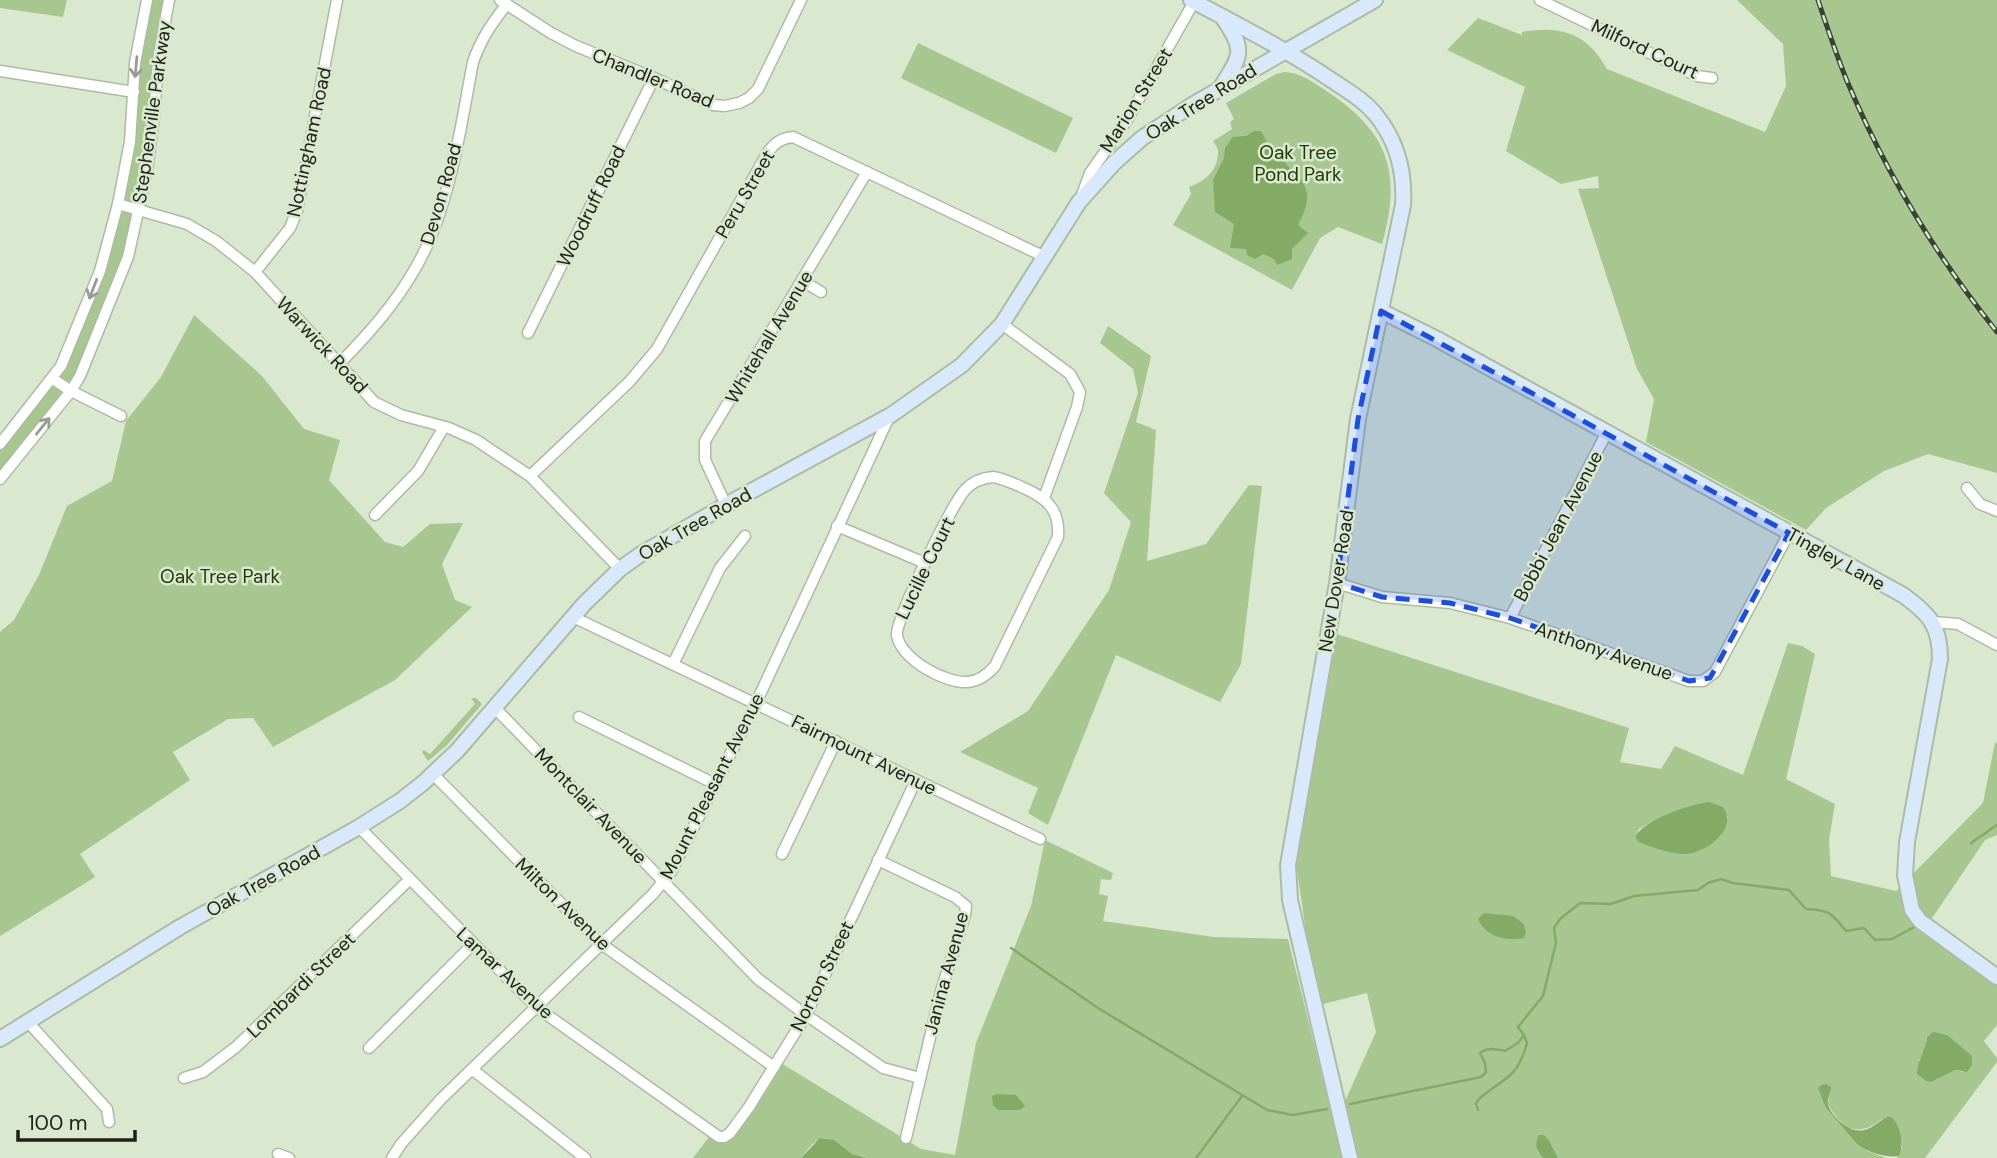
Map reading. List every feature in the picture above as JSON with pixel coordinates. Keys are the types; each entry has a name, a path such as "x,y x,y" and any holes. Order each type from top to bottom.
{"street":[{"name":"Stephenville Parkway","path":"0,444 52,379 68,352 100,271 118,204 130,142 135,63 148,0"},
{"name":"Stephenville Parkway","path":"0,480 71,391 89,357 128,257 155,117 159,50 169,0"},
{"name":"Nottingham Road","path":"255,271 290,228 297,211 337,0"},
{"name":"Chandler Road","path":"503,2 576,47 712,105 724,106 749,98 763,80 800,0"},
{"name":"Milford Court","path":"1540,0 1697,76 1712,78"},
{"name":"New Dover Road","path":"1194,1 1287,51 1365,104 1382,123 1395,147 1402,172 1403,205 1358,419 1337,583 1291,842 1288,875 1290,900 1350,1158"},
{"name":"Marion Street","path":"1079,202 1090,173 1103,150 1127,120 1194,1"},
{"name":"Oak Tree Road","path":"0,1039 180,927 359,827 400,801 433,774 495,708 573,617 620,569 726,505 891,415 962,365 1002,324 1079,202 1114,163 1142,138 1220,89 1373,1"},
{"name":"Devon Road","path":"338,365 370,333 390,307 419,263 431,237 448,181 473,62 479,43 503,2"},
{"path":"1220,89 1238,56 1239,44 1223,17"},
{"path":"0,71 134,92"},
{"name":"Woodruff Road","path":"528,333 654,78"},
{"name":"Peru Street","path":"530,476 630,381 657,349 775,144 784,138 793,137 1045,257"},
{"name":"Whitehall Avenue","path":"726,505 705,460 705,442 867,172"},
{"name":"Warwick Road","path":"118,204 172,218 202,232 255,271 374,402 401,415 444,427 476,440 530,476 620,569"},
{"path":"803,281 821,292"},
{"name":"Tingley Lane","path":"1381,311 1437,339 1903,595 1933,622"},
{"path":"1002,324 1070,374 1080,393 1044,498"},
{"path":"52,379 121,416"},
{"name":"Mount Pleasant Avenue","path":"392,1158 421,1120 664,882 756,703 891,415"},
{"path":"375,515 418,471 444,427"},
{"name":"Bobbi Jean Avenue","path":"1510,618 1606,434"},
{"name":"Lucille Court","path":"1001,478 1044,498 1053,507 1058,519 1056,545 995,666 978,680 964,682 953,680 912,660 902,649 897,636 898,621 961,495 978,480 1001,478"},
{"path":"1967,488 1980,504 1997,511"},
{"path":"837,526 926,563"},
{"name":"Anthony Avenue","path":"1337,583 1382,597 1450,603 1510,618 1689,681 1703,681 1715,672 1789,533"},
{"path":"673,664 720,568 745,536"},
{"name":"Fairmount Avenue","path":"573,617 1040,839"},
{"path":"1996,641 1958,624 1933,622 1939,639 1940,659 1908,842 1905,875 1912,910 1920,922 1997,977"},
{"name":"Montclair Avenue","path":"495,708 758,979 883,1068 919,1077"},
{"path":"579,718 715,784"},
{"path":"782,854 836,741"},
{"name":"Milton Avenue","path":"433,774 600,943 774,1067"},
{"name":"Norton Street","path":"701,1124 724,1138 774,1067 806,1015 916,780"},
{"name":"Lamar Avenue","path":"359,827 536,1007 701,1124"},
{"name":"Janina Avenue","path":"878,860 955,897 966,906 919,1077 906,1138"},
{"name":"Lombardi Street","path":"184,1078 203,1072 236,1047 409,880"},
{"path":"369,1048 473,944"},
{"path":"28,1022 107,1109 109,1122"},
{"path":"472,1070 585,1158"},
{"path":"278,1154 289,1158"}],"highlighted area":[{"path":"1381,311 1789,533 1710,678 1689,681 1510,618 1450,603 1382,597 1337,583 1358,419"}],"green space":[{"path":"0,0 67,0 63,17 0,8"},
{"path":"147,0 169,0 154,117 128,257 80,376 0,479 0,444 68,352 118,204"},
{"path":"1737,0 1997,0 1997,473 1928,454 1884,471 1826,508 1806,530 1646,442 1654,399 1637,369 1578,189 1599,188 1598,176 1561,184 1506,151 1525,87 1447,50 1478,18 1522,35 1522,32 1536,30 1561,31 1572,34 1591,47 1607,69 1765,132 1786,86 1783,44"},
{"path":"918,43 1073,118 1056,153 901,78"},
{"name":"Oak Tree Pond Park","path":"1276,74 1297,74 1313,82 1349,107 1365,123 1377,139 1385,157 1391,196 1382,244 1338,227 1320,238 1292,290 1173,225 1191,194 1189,187 1206,178 1214,168 1218,149 1213,141 1232,129 1230,122 1234,119 1226,103"},
{"name":"Oak Tree Park","path":"194,315 262,376 304,429 340,440 329,480 385,542 403,547 430,524 463,523 442,564 455,600 472,607 395,680 273,747 253,718 228,719 173,752 190,780 80,854 95,877 0,936 0,632 14,620 39,575 67,506 112,481 126,421 161,377"},
{"path":"1108,326 1151,356 1136,422 1156,430 1147,561 1206,544 1249,485 1262,486 1241,664 1220,702 1116,655 1048,825 1028,813 1038,788 960,752 1028,711 1109,590 1131,522 1104,493 1138,393 1133,369 1100,343"},
{"path":"1334,633 1629,728 1620,762 1661,769 1675,746 1743,775 1788,643 1802,646 1815,654 1786,779 1835,804 1829,840 1831,876 1896,891 1983,803 1995,742 1997,744 1997,835 1985,840 1924,930 1997,985 1997,1025 1984,1041 1997,1058 1997,1062 1925,1158 1897,1158 1901,1143 1882,1119 1865,1128 1845,1125 1828,1104 1831,1087 1826,1108 1856,1143 1867,1151 1886,1158 1558,1158 1549,1140 1537,1151 1543,1158 868,1158 854,1155 826,1138 817,1141 801,1158 693,1158 712,1133 721,1140 776,1060 921,1149 955,1155 976,1043 1031,906 1045,840 1113,873 1111,880 1101,879 1099,894 1108,896 1103,921 1214,937 1288,939 1328,1100 1346,1099 1376,1032 1367,993 1323,1004 1307,939 1296,863","holes":["1664,816 1728,816 1724,830 1683,854 1638,842 1635,837 1639,829","1927,1037 1964,1072 1956,1070 1931,1082 1919,1060 1925,1050"]},
{"path":"471,698 476,698 482,704 447,745 428,761 422,752 424,750 430,754 475,704"}],"shaded area":[{"path":"1254,131 1261,131 1269,146 1275,149 1303,183 1306,191 1307,200 1298,225 1308,233 1292,249 1292,259 1277,265 1274,259 1263,254 1255,259 1247,255 1246,249 1230,248 1234,224 1215,212 1213,180 1224,158 1225,148 1233,137 1246,136"},
{"path":"1709,802 1723,807 1727,824 1716,840 1699,851 1681,854 1670,852 1638,842 1635,837 1657,819 1680,809"},
{"path":"1484,913 1513,916 1523,923 1526,931 1524,938 1511,939 1491,934 1478,919"},
{"path":"1933,1032 1947,1035 1972,1056 1972,1065 1967,1072 1956,1070 1931,1082 1917,1074 1927,1037"},
{"path":"1826,1084 1831,1087 1828,1102 1830,1109 1837,1119 1848,1127 1864,1130 1890,1116 1897,1124 1900,1135 1899,1156 1876,1154 1856,1143 1826,1108 1818,1088"},
{"path":"1016,1095 1025,1106 1020,1110 998,1110 993,1105 992,1096"},
{"path":"1539,1135 1544,1135 1549,1140 1558,1158 1543,1158 1536,1145"},
{"path":"820,1138 834,1140 852,1154 868,1158 801,1158"}],"waterway":[{"path":"1971,843 1997,825"},
{"path":"1350,1104 1481,1077 1486,1072 1480,1053 1489,1049 1505,1051 1518,1043 1524,1035 1518,1027 1543,996 1556,943 1554,928 1560,919 1580,903 1611,904 1634,896 1698,890 1721,879 1789,890 1806,909 1829,914 1846,931 1864,928 1875,940 1892,939 1916,926"},
{"path":"1011,948 1098,1008 1267,1110 1293,1115 1327,1109"},
{"path":"1478,1110 1476,1103 1480,1098 1509,1076 1519,1064 1527,1043 1524,1035"},
{"path":"1196,1158 1242,1096"}],"railway":[{"path":"1818,0 1847,81 1895,180 1953,273 1997,332"}]}
